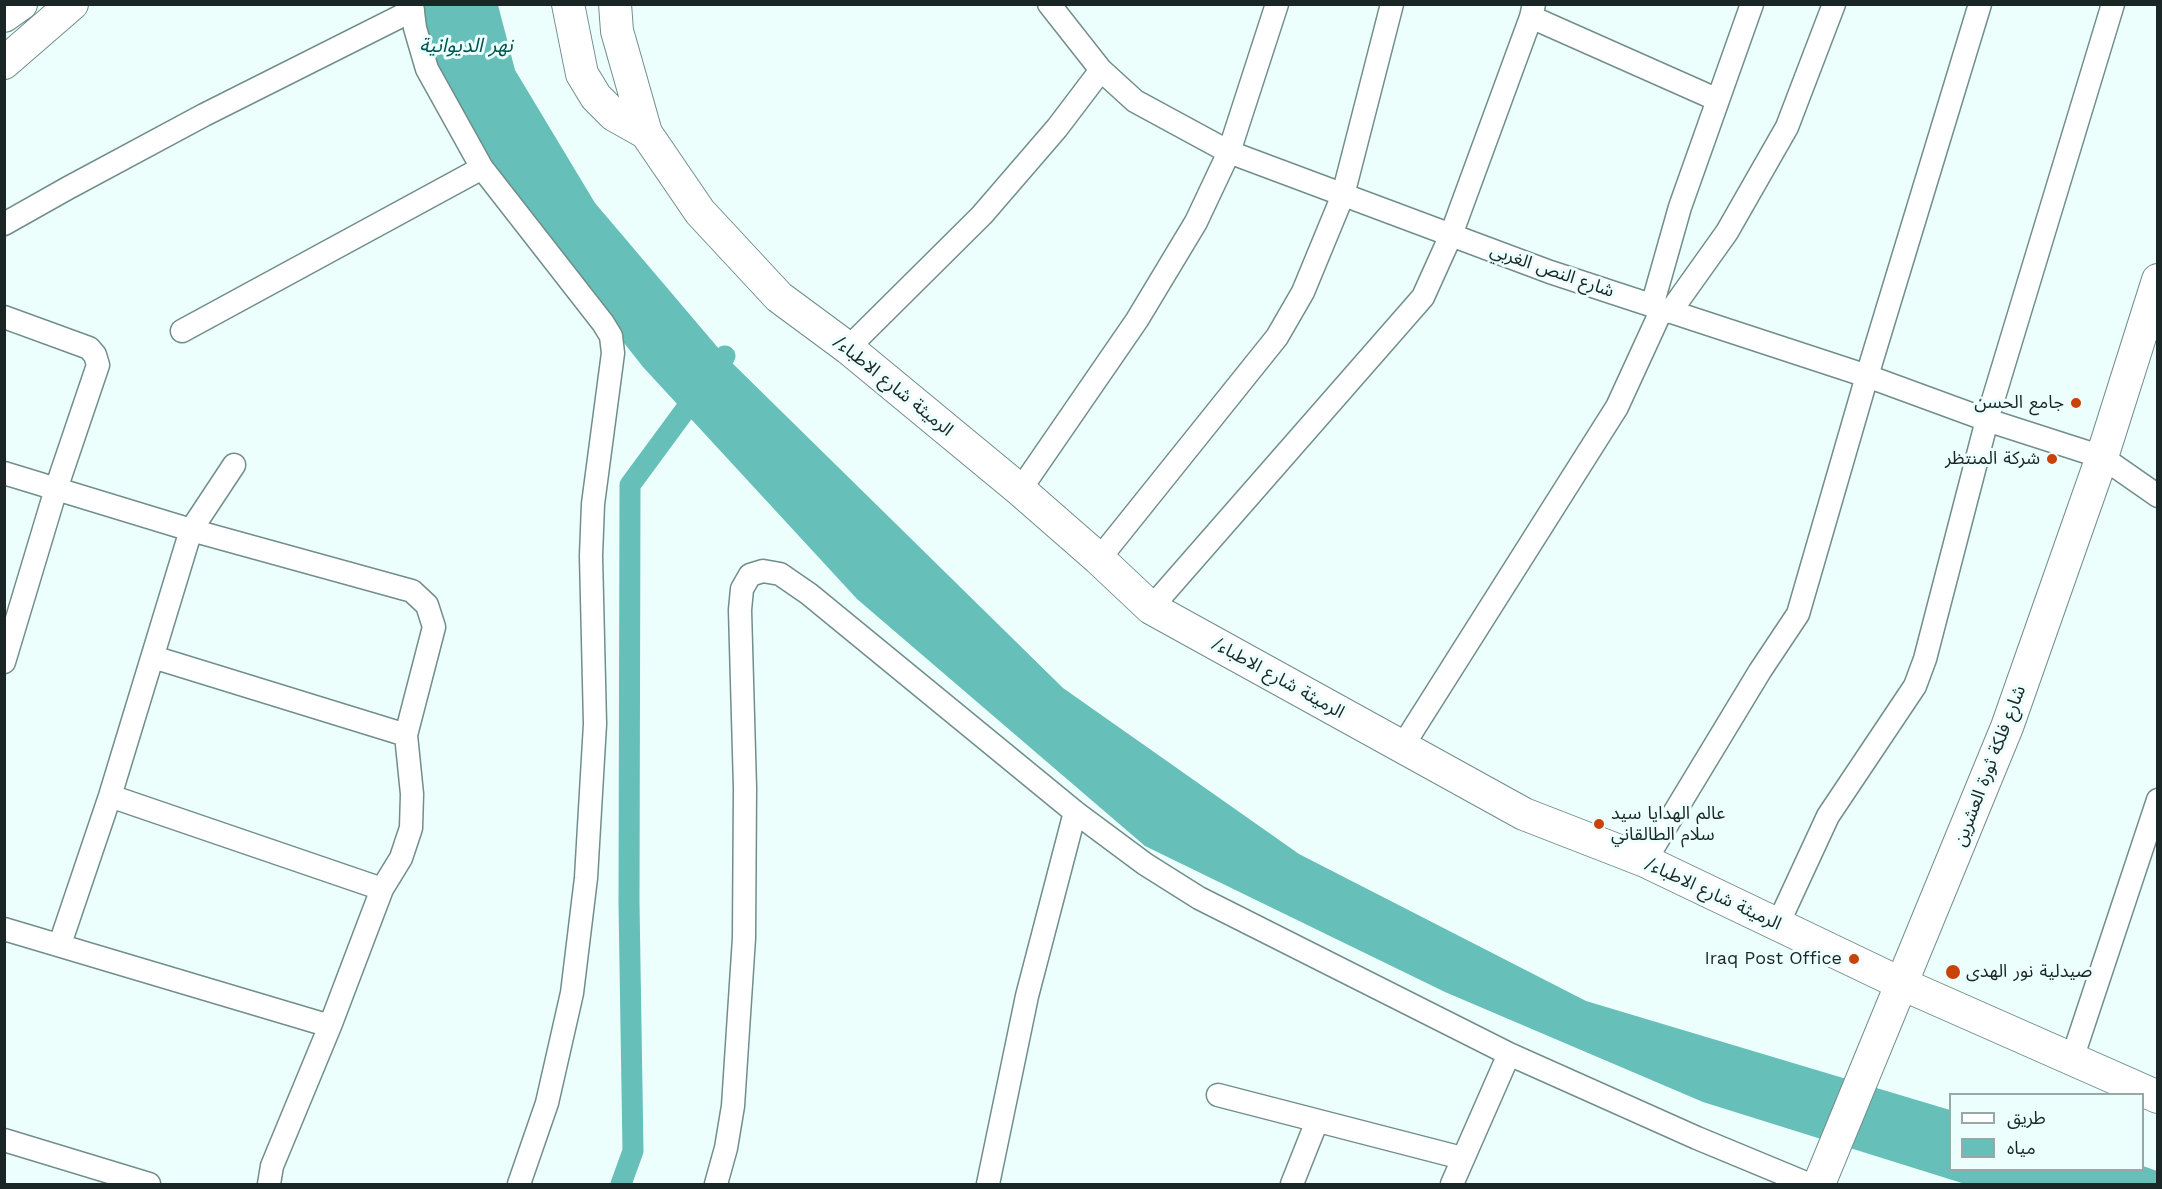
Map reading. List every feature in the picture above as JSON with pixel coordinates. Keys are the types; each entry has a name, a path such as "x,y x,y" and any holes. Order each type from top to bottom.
{"street":[{"path":"4,16 21,4"},
{"path":"4,63 72,4"},
{"path":"568,4 582,74 596,97 614,115 646,133"},
{"name":"/الرميثة شارع الاطباء","path":"615,4 617,31 646,133 700,212 779,297 848,348 1020,490 1151,608 1524,814 1645,861 1902,984 2157,1097"},
{"name":"شارع النص الغربي","path":"1049,4 1101,70 1135,101 1229,152 1550,272 1867,376 1987,420 2102,457 2157,496"},
{"path":"1020,490 1137,320 1196,222 1229,152 1277,4"},
{"path":"1099,560 1277,337 1303,292 1343,195 1392,4"},
{"path":"1402,747 1617,407 1661,309 1680,207 1752,4"},
{"path":"1661,309 1727,232 1787,127 1834,4"},
{"path":"1645,861 1760,671 1798,614 1867,376 1980,4"},
{"path":"1778,924 1828,816 1916,686 1987,420 2113,4"},
{"path":"4,224 204,115 412,7 415,28 427,69 482,168 611,336 613,353 593,504 591,556 595,724 586,878 570,1004 547,1103 519,1185"},
{"path":"1151,608 1423,297 1450,235 1532,11 1718,100"},
{"path":"848,348 982,215 1057,128 1101,70"},
{"path":"182,332 482,168"},
{"name":"شارع فلكة ثورة العشرين","path":"1823,1179 2007,726 2102,457 2157,280"},
{"path":"4,317 89,348 95,355 98,365 56,489 4,662"},
{"path":"60,944 110,796 191,530 234,465"},
{"path":"4,473 191,530 412,591 427,605 434,627 406,735 412,794 411,828 401,858 382,889 330,1026 272,1166 269,1185"},
{"path":"716,1185 726,1148 733,1106 744,938 745,788 740,610 742,589 750,575 763,571 780,574 809,594 1075,812 1145,864 1199,898 1509,1054 1697,1138 1823,1179"},
{"path":"153,657 406,735"},
{"path":"110,796 382,889"},
{"path":"2072,1059 2157,800"},
{"path":"988,1185 1028,996 1075,812"},
{"path":"4,929 330,1026"},
{"path":"1452,1185 1509,1054"},
{"path":"1218,1095 1462,1158"},
{"path":"1292,1185 1317,1121"},
{"path":"4,1140 149,1185"}],"water":[{"name":"نهر الديوانية","path":"416,5 498,5 515,70 595,203 725,356 1063,688 1299,854 1586,1001 1949,1110 1949,1171 2144,1171 2144,1166 2157,1171 2157,1184 1965,1184 1703,1102 1445,992 1145,846 857,599 643,367 505,192 427,62"}],"waterway":[{"path":"621,1184 633,1151 629,903 630,485 725,356"}],"place":[{"name":"جامع الحسن","path":"2076,403"},
{"name":"شركة المنتظر","path":"2052,459"},
{"name":"عالم الهدايا سيد سلام الطالقاني","path":"1599,824"},
{"name":"Iraq Post Office","path":"1854,959"},
{"name":"صيدلية نور الهدى","path":"1953,972"}]}
